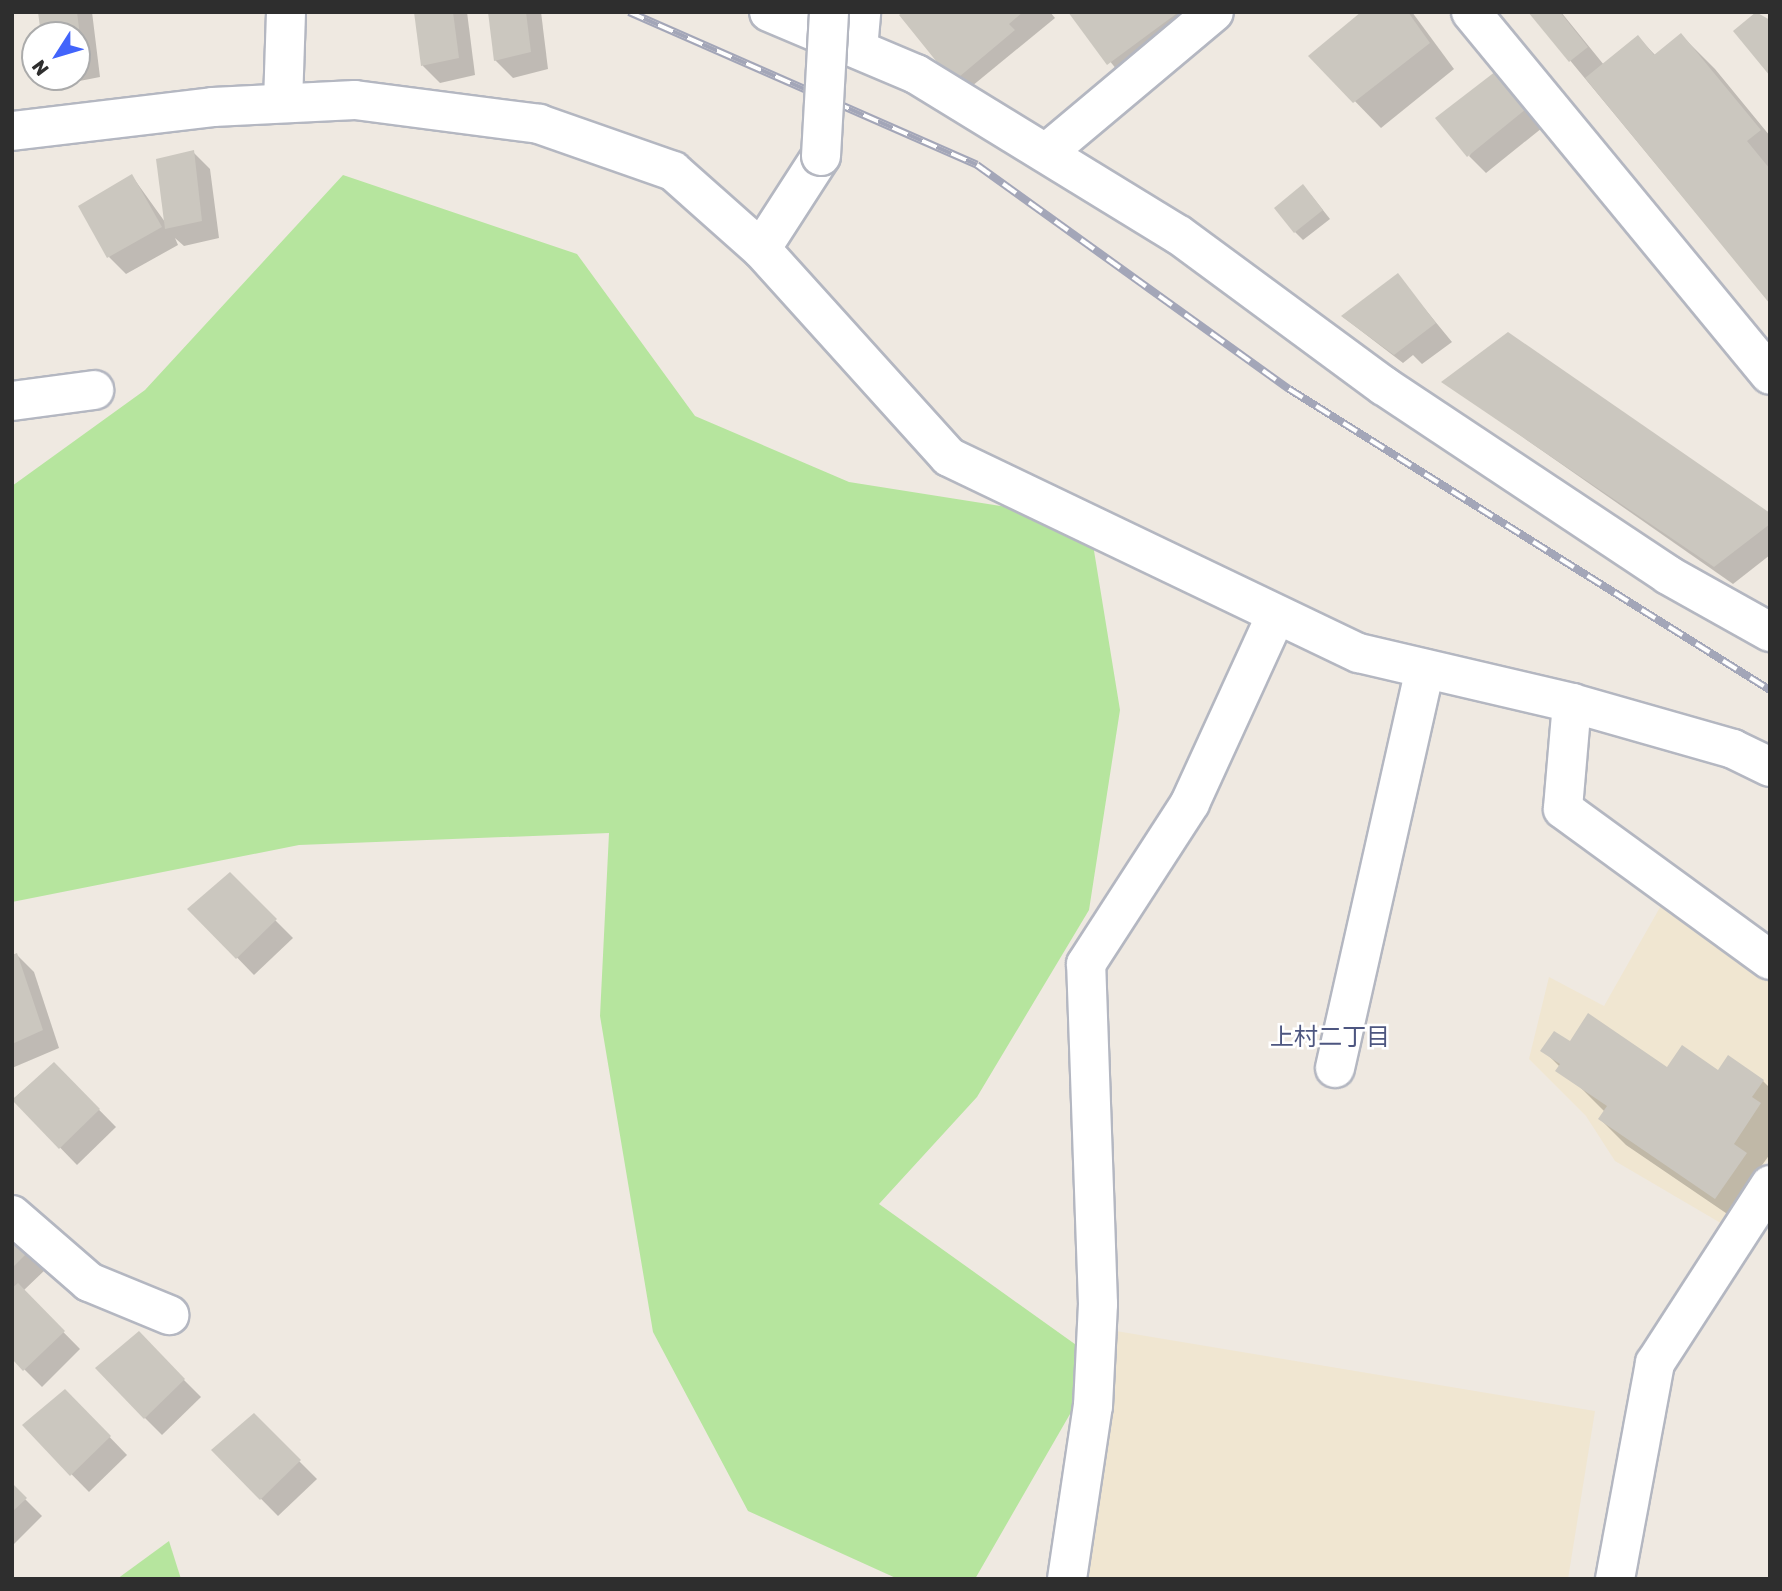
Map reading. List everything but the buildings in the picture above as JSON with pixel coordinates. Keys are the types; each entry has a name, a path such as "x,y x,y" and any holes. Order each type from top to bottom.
{"street":[{"path":"283,103 286,12"},
{"path":"761,249 821,156 829,12"},
{"path":"1046,153 1213,12"},
{"path":"1471,12 1770,375"},
{"path":"780,15 860,30 916,74 1179,235 1384,386 1668,575 1770,632"},
{"path":"12,131 283,103 355,100 539,124 673,171 761,249 949,457 1359,653 1572,703 1733,749 1770,767"},
{"path":"12,401 94,390"},
{"path":"1067,1579 1093,1406 1098,1304 1086,964 1190,803 1276,615"},
{"path":"1335,1068 1425,669"},
{"path":"1572,703 1563,809 1770,960"},
{"path":"1615,1579 1655,1363 1770,1185"},
{"path":"12,1215 89,1282 169,1315"}],"shaded area":[{"path":"1663,902 1770,979 1770,1156 1724,1225 1615,1161 1586,1116 1529,1059 1549,977 1604,1006"},
{"path":"1116,1331 1595,1411 1568,1579 1082,1579"}],"green space":[{"path":"343,175 577,254 695,416 849,482 1089,520 1120,710 1089,910 977,1097 879,1204 1100,1362 975,1579 898,1579 748,1511 653,1332 600,1016 609,833 299,845 12,902 12,486 145,390"},
{"path":"169,1541 181,1579 117,1579"}],"railway":[{"path":"629,12 977,165 1289,389 1770,690"}],"district":[{"name":"上村二丁目","path":"1330,1038"}]}
